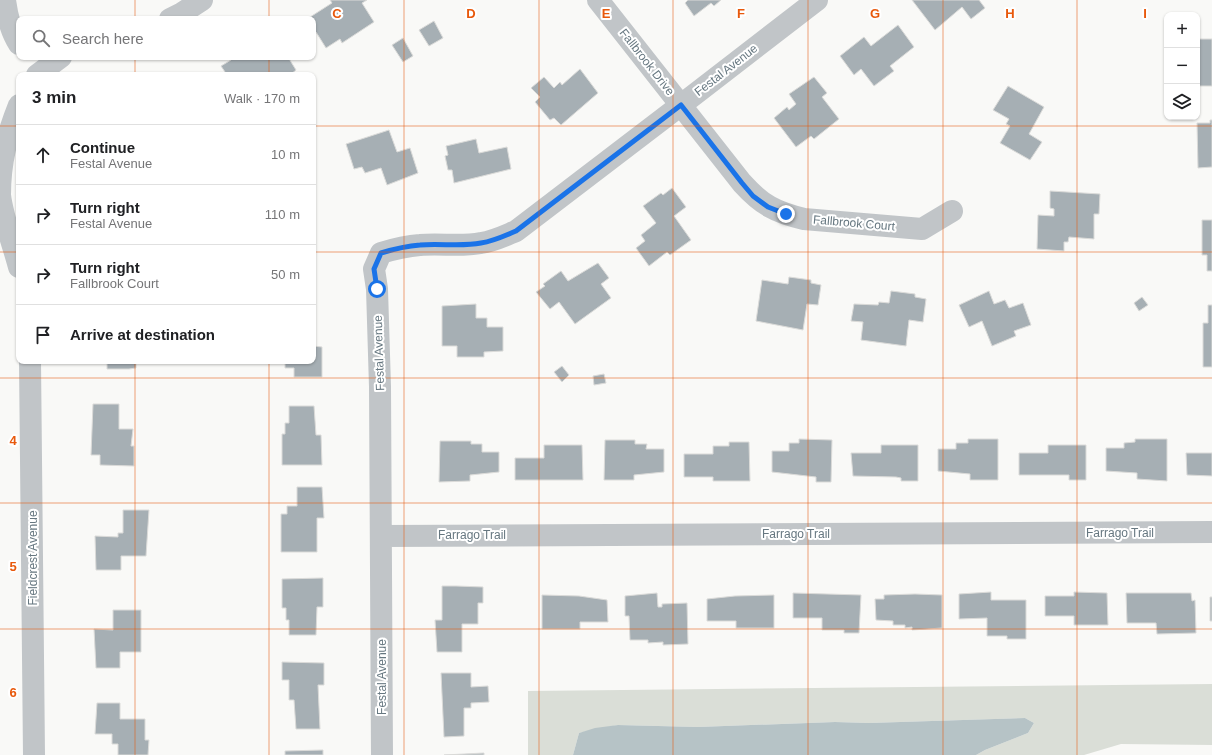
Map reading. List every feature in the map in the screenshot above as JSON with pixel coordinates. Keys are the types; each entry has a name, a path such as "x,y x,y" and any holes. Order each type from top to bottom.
{"street":[{"path":"5,0 8,20 16,40"},
{"path":"176,16 202,0"},
{"name":"Fallbrook Drive","path":"598,0 681,105"},
{"name":"Festal Avenue","path":"382,755 380,387 377,289 374,269 381,253 398,248 421,245 462,245 481,243 500,238 516,231 816,0"},
{"path":"35,68 54,60"},
{"name":"Fallbrook Court","path":"681,105 753,196 768,207 804,219 922,229 952,211"},
{"path":"16,113 3,148 0,170 0,195 16,256"},
{"name":"Fieldcrest Avenue","path":"30,364 34,755"},
{"name":"Farrago Trail","path":"381,536 1212,532"}],"shaded area":[{"path":"1212,684 1212,745 1121,744 1084,755 976,755 1028,733 1034,723 1025,718 869,723 835,722 698,727 618,725 579,733 573,755 528,755 528,691"},
{"path":"1025,718 1034,723 1028,733 976,755 573,755 579,733 595,728 618,725 698,727 835,722 869,723"}],"building":[{"path":"330,0 367,0 362,3 374,22 342,43 340,39 326,48 316,32 316,16 312,16 332,3"},
{"path":"688,0 721,0 714,6 711,3 694,16 685,3"},
{"path":"912,0 979,0 985,8 971,19 962,7 935,30"},
{"path":"434,21 443,38 429,46 419,30"},
{"path":"898,25 914,47 890,66 894,71 874,86 861,69 854,75 840,56 864,37 871,46"},
{"path":"403,38 413,56 403,62 392,45"},
{"path":"1200,39 1212,39 1212,86 1200,86"},
{"path":"231,60 290,60 296,70 294,72 225,72 221,66"},
{"path":"580,69 598,93 561,125 554,118 550,120 535,102 540,97 531,88 544,77 554,88 560,82 562,85"},
{"path":"814,77 827,93 822,97 839,119 814,139 811,136 796,147 774,118 787,107 789,110 796,104 789,94"},
{"path":"1008,86 1044,107 1029,134 1042,142 1030,160 1000,143 1010,126 1006,124 1009,119 993,110"},
{"path":"1210,120 1212,120 1212,167 1198,168 1197,123 1210,123"},
{"path":"389,130 397,152 410,148 418,173 387,185 381,168 365,173 362,167 354,169 346,144"},
{"path":"476,139 479,153 507,147 511,169 454,183 452,170 448,170 445,156 448,155 446,146"},
{"path":"672,188 686,207 674,216 691,240 670,255 667,252 649,266 636,248 645,241 641,235 656,223 643,206 661,193 663,195"},
{"path":"1050,191 1100,194 1099,214 1094,214 1094,239 1069,237 1068,242 1064,242 1064,251 1037,249 1038,215 1054,216 1054,209 1050,208"},
{"path":"1202,220 1212,220 1212,271 1207,271 1207,255 1202,255"},
{"path":"598,263 609,278 601,284 611,298 575,324 559,302 550,309 536,292 545,286 543,284 561,271 568,281"},
{"path":"789,277 811,280 811,283 821,285 818,305 807,304 803,330 756,321 762,280 788,284"},
{"path":"891,291 915,294 915,297 926,299 923,322 909,320 906,346 861,340 863,322 851,321 854,304 878,305 879,302 889,303"},
{"path":"989,291 994,304 1005,300 1009,308 1023,303 1031,325 1014,331 1016,336 992,346 982,321 969,327 959,305"},
{"path":"1142,297 1148,305 1139,311 1134,303"},
{"path":"476,304 476,318 487,318 487,327 503,327 503,351 484,352 484,357 457,357 457,346 442,346 442,306"},
{"path":"1208,305 1212,305 1212,367 1203,367 1203,323 1208,323"},
{"path":"316,346 322,347 322,377 294,377 294,368 285,368 285,364 316,364"},
{"path":"107,364 136,364 136,368 107,369"},
{"path":"562,366 569,375 562,382 554,372"},
{"path":"604,374 606,383 594,385 593,376"},
{"path":"93,404 119,404 119,429 133,429 131,446 134,446 134,466 100,465 100,455 91,455"},
{"path":"289,406 314,406 316,435 321,435 322,465 282,465 282,434 285,434 285,423 289,423"},
{"path":"799,439 832,440 831,482 816,482 816,477 772,472 772,451 789,451 789,443 799,443"},
{"path":"968,439 998,439 998,480 970,480 970,474 938,471 938,449 956,449 956,443 968,443"},
{"path":"1135,439 1167,439 1167,481 1137,479 1137,473 1106,471 1106,448 1124,448 1124,443 1135,442"},
{"path":"605,440 635,440 635,444 647,444 646,449 664,449 664,472 634,475 634,480 604,480"},
{"path":"440,441 471,441 471,444 482,444 482,452 499,452 499,472 470,475 470,481 439,482"},
{"path":"729,442 749,442 750,481 713,481 713,477 684,477 684,454 713,454 713,446 729,446"},
{"path":"544,445 582,445 583,480 515,480 515,458 544,458"},
{"path":"881,445 918,445 918,481 901,481 901,478 896,477 853,476 851,453 881,453"},
{"path":"1048,445 1086,445 1086,480 1069,480 1069,475 1019,475 1019,453 1048,453"},
{"path":"1186,453 1212,453 1212,476 1187,475"},
{"path":"297,487 322,487 324,518 317,518 317,552 281,552 281,514 287,514 287,506 297,506"},
{"path":"123,510 149,510 146,556 121,556 121,570 96,570 95,536 118,537 118,533 123,533"},
{"path":"323,578 323,607 317,607 316,635 289,635 289,620 286,620 286,608 282,608 282,579"},
{"path":"442,586 483,587 483,603 478,603 478,624 462,624 462,652 437,652 435,620 442,620"},
{"path":"991,592 991,600 1026,600 1026,639 1007,639 1007,636 987,636 987,618 959,619 959,594"},
{"path":"1074,592 1107,593 1108,625 1074,625 1074,616 1045,616 1045,596 1074,596"},
{"path":"657,593 658,607 662,607 662,604 687,603 688,644 663,645 663,642 648,643 648,640 630,640 629,616 625,616 625,596"},
{"path":"793,593 861,595 859,633 844,633 844,630 822,630 822,618 793,618"},
{"path":"1126,593 1191,593 1192,601 1195,600 1196,633 1157,634 1156,623 1127,623"},
{"path":"542,595 579,596 607,600 608,622 580,622 580,629 542,629"},
{"path":"774,595 774,628 736,628 736,621 707,621 707,599 735,596"},
{"path":"884,595 942,595 942,628 912,630 912,627 905,628 905,625 893,625 893,621 876,620 875,599 884,599"},
{"path":"1210,597 1212,597 1212,621 1210,621"},
{"path":"113,610 141,610 141,652 120,652 120,668 96,668 94,629 113,630"},
{"path":"282,662 324,663 324,685 318,685 320,729 296,729 294,700 289,700 289,680 282,680"},
{"path":"441,673 471,673 471,687 488,686 489,702 471,703 471,708 464,708 464,736 444,737"},
{"path":"97,703 120,703 120,719 145,719 145,740 149,740 148,755 118,755 118,744 112,744 112,734 95,734"},
{"path":"323,750 323,755 285,755 285,751"},
{"path":"484,753 484,755 444,755"}],"route":[{"path":"377,289 374,269 381,253 398,248 421,245 462,245 481,243 500,238 516,231 681,105 753,196 768,207 786,214"}]}
